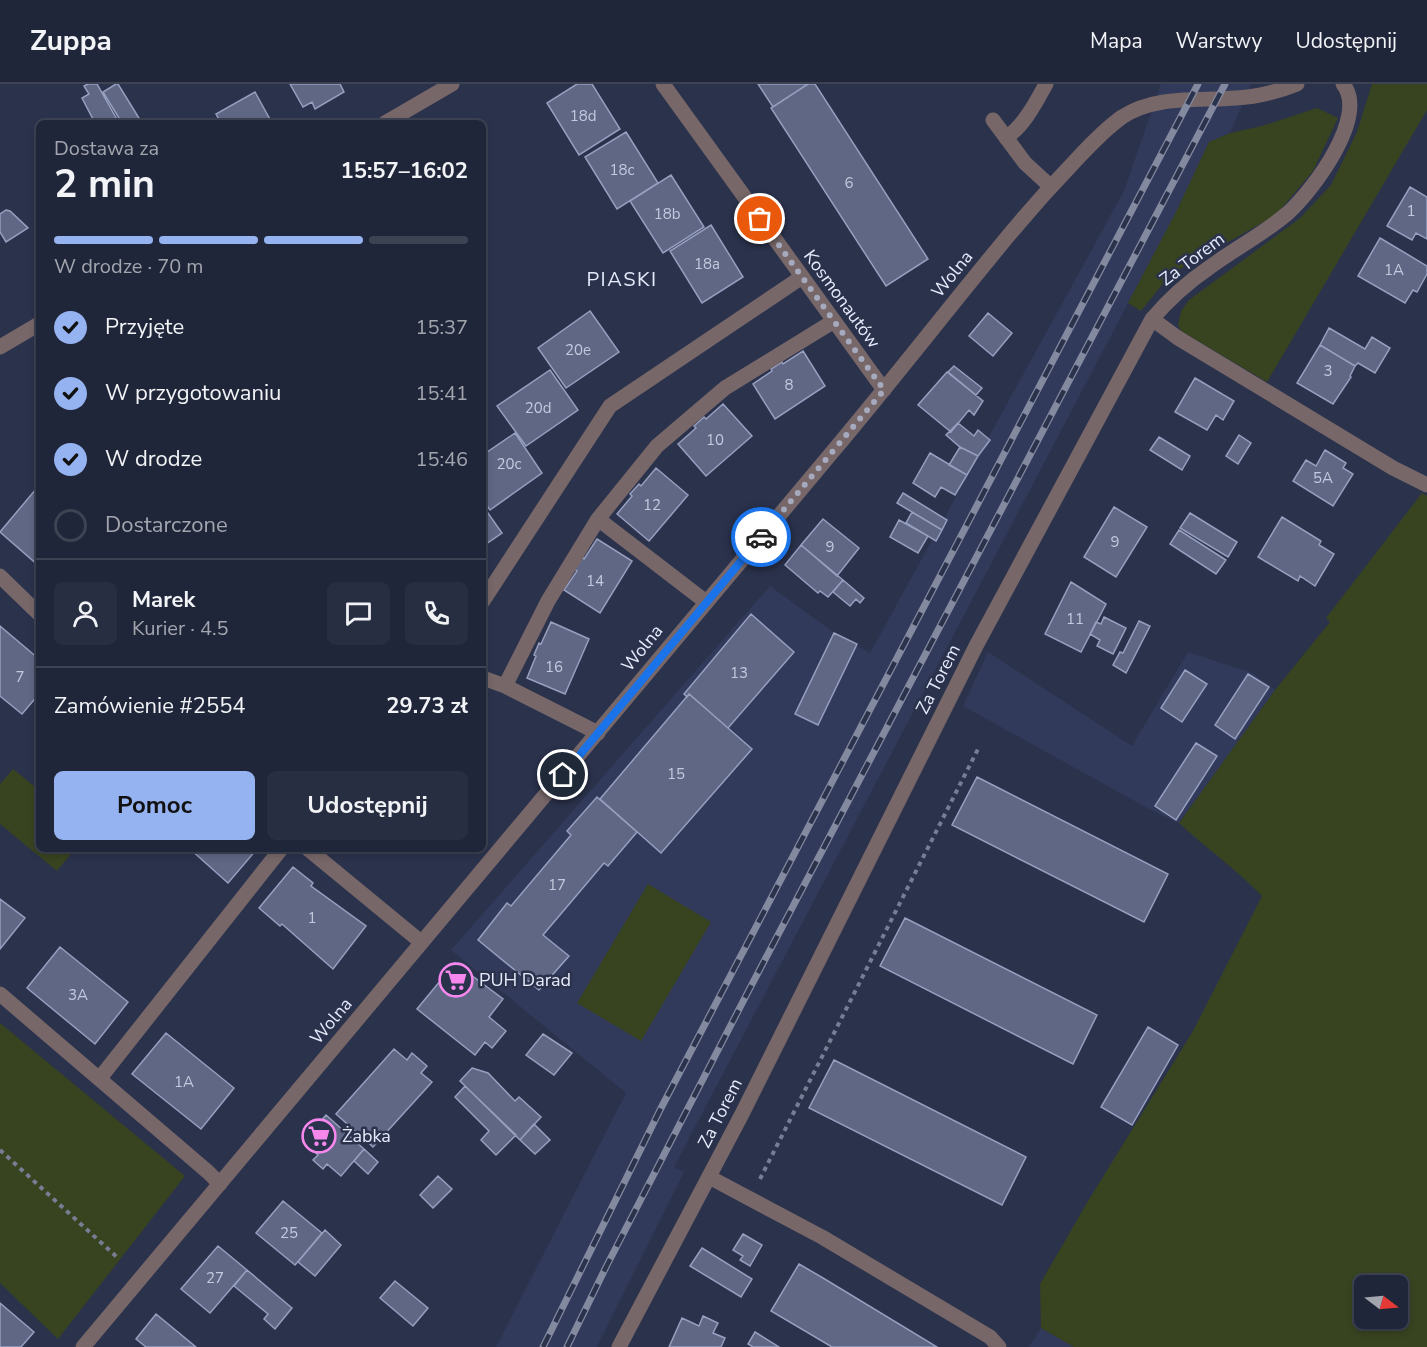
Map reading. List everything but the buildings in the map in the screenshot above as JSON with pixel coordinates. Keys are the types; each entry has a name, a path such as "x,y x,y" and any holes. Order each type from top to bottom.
{"street":[{"path":"390,120 452,84"},
{"name":"Kosmonautów","path":"663,84 884,390"},
{"path":"1006,138 1032,111 1046,84"},
{"name":"Wolna","path":"83,1347 884,390 1050,186 1109,128 1137,109 1162,102 1244,97 1297,84"},
{"name":"Za Torem","path":"620,1347 709,1177 976,646 1152,319 1183,287 1274,225 1309,190 1322,173 1346,125 1349,112 1348,95 1342,84"},
{"path":"993,120 1025,163 1050,186"},
{"path":"486,596 610,406 802,277"},
{"path":"1152,319 1198,351 1393,468 1427,485"},
{"path":"505,686 548,601 598,519 657,446 725,388 834,321"},
{"path":"0,347 36,326"},
{"path":"598,519 706,602"},
{"path":"0,576 36,611"},
{"path":"486,679 505,686 597,734"},
{"path":"100,1078 279,852"},
{"path":"312,852 420,942"},
{"path":"0,994 220,1184"},
{"path":"709,1177 822,1237 963,1320 990,1337 999,1347"}],"path":[{"path":"751,1198 979,747"},
{"path":"0,1150 118,1259"}],"shaded area":[{"path":"1161,84 1251,84 1230,133 1209,142 1176,212 674,1167 684,1172 597,1347 496,1347 626,1093 451,950 770,586 833,632 870,653 1124,191"},
{"path":"988,652 1132,746 1188,652 1252,673 1275,690 1179,823 1151,810 963,706"},
{"path":"1041,1328 1074,1347 1029,1347"}],"green space":[{"path":"1372,84 1427,84 1427,110 1267,382 1181,331 1178,325 1181,311 1189,300 1300,218 1331,185 1357,132"},
{"path":"1317,108 1338,118 1313,171 1276,215 1170,275 1141,311 1128,303 1176,212 1209,142 1230,133 1262,126"},
{"path":"1422,493 1427,496 1427,1347 1074,1347 1041,1328 1040,1284 1088,1201 1193,1031 1262,896 1179,823 1275,690 1330,622 1326,618"},
{"path":"13,769 36,788 36,852 73,852 57,871 0,824 0,784"},
{"path":"648,884 711,922 641,1041 577,1003"},
{"path":"0,1023 185,1176 58,1339 0,1283"}],"railway":[{"path":"543,1347 660,1110 1198,84"},
{"path":"567,1347 750,988 1225,84"}],"way so far":[{"path":"760,219 884,390 761,537"}],"place":[{"name":"PUH Darad","path":"456,980"},
{"name":"Żabka","path":"319,1136"}],"district":[{"name":"PIASKI","path":"622,279"}],"route":[{"path":"563,775 761,537"}]}
